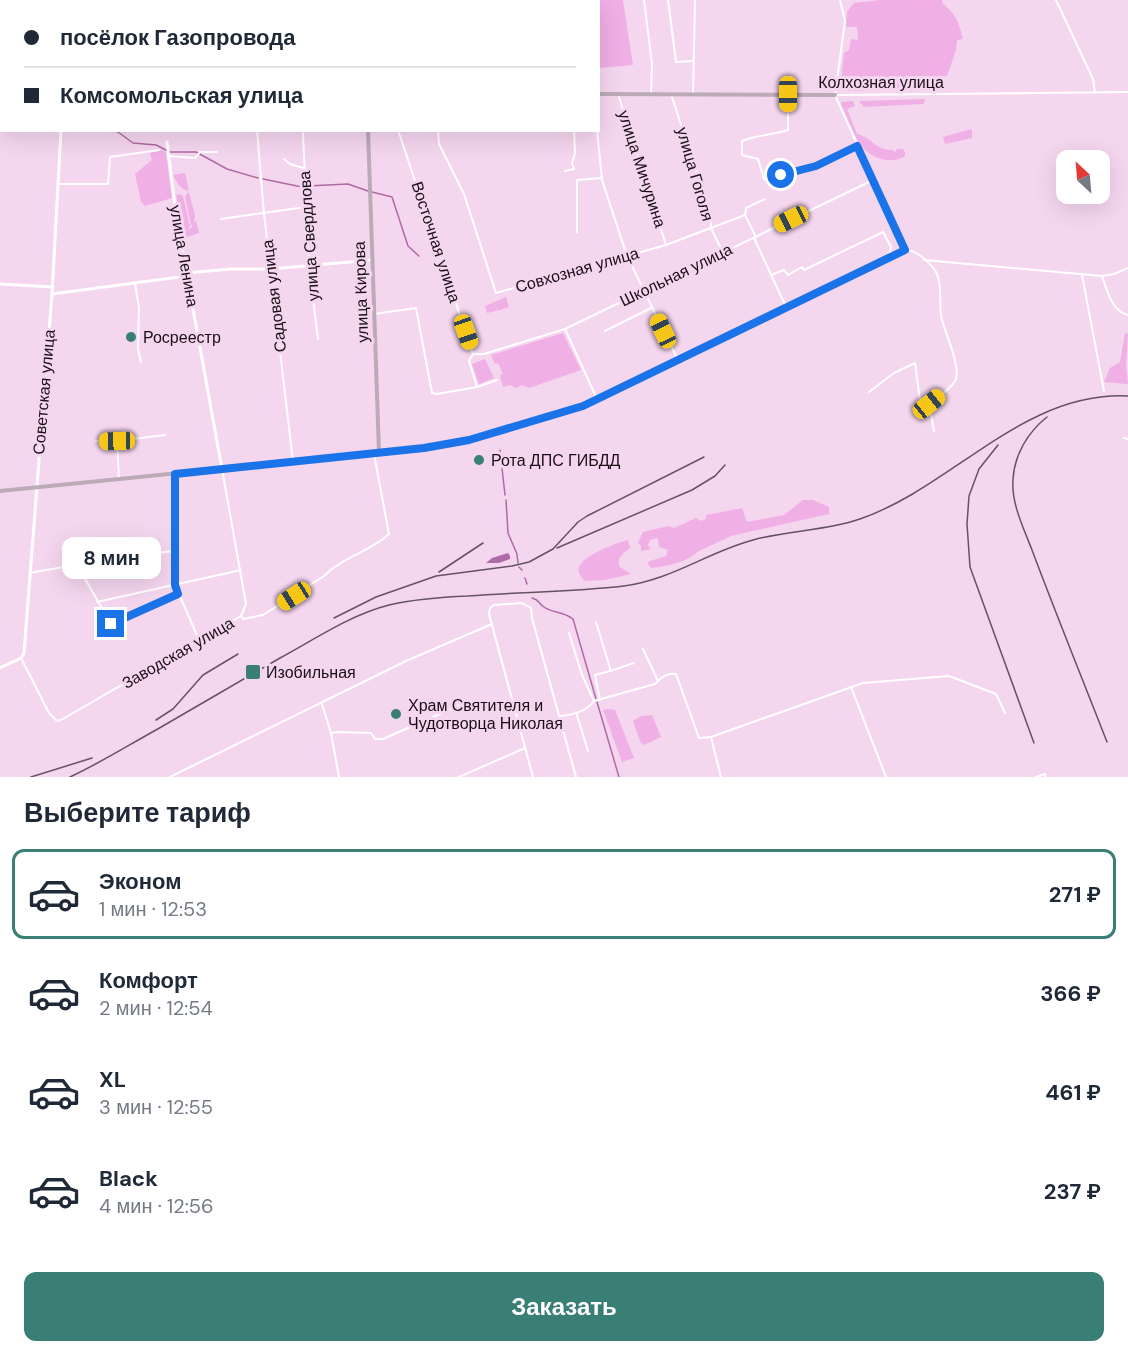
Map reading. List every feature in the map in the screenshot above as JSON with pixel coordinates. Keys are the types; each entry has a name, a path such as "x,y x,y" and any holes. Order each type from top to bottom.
{"main road":[{"name":"Колхозная улица","path":"600,94 835,95"},
{"name":"улица Кирова","path":"368,132 376,453"},
{"path":"0,491 376,453"}],"street":[{"path":"644,0 652,64 651,94"},
{"path":"668,0 676,62 693,61"},
{"path":"693,94 695,0"},
{"path":"840,0 845,21 835,95 905,250"},
{"path":"1056,0 1094,79 1095,93"},
{"name":"Колхозная улица","path":"835,95 1128,92"},
{"name":"улица Гоголя","path":"671,93 711,215 711,228 723,253"},
{"name":"улица Мичурина","path":"618,94 666,245"},
{"path":"788,94 788,130 771,136 755,136 742,141 742,154 758,159 764,179 816,166 857,146"},
{"name":"Советская улица","path":"21,658 24,653 53,287 61,132"},
{"name":"Садовая улица","path":"258,132 264,214 292,462"},
{"name":"Восточная улица","path":"399,132 473,354 469,362 477,387"},
{"name":"Совхозная улица","path":"438,132 441,147 464,194 496,293 666,245 745,215 747,208 765,199"},
{"path":"565,171 574,169 572,163 575,153 574,132"},
{"path":"597,132 602,178 627,256 678,360"},
{"name":"улица Свердлова","path":"303,133 309,266 318,339"},
{"name":"улица Ленина","path":"167,142 187,274 241,570 246,604 241,616"},
{"path":"58,184 108,184 110,157 159,150"},
{"path":"167,152 195,158 200,152 217,152"},
{"path":"284,159 290,164 304,168"},
{"path":"577,232 577,180 602,178"},
{"name":"Школьная улица","path":"473,354 484,354 565,329 873,180"},
{"path":"221,219 306,207"},
{"path":"745,215 787,309"},
{"path":"771,275 784,270 788,275 802,267 804,270 883,232 891,247 889,259"},
{"path":"376,453 469,440 583,406 910,249 937,274 940,313 957,368 957,377 953,384 929,405"},
{"path":"52,294 230,269 272,269 372,260"},
{"path":"924,260 1102,276 1128,268"},
{"path":"1082,275 1104,391"},
{"path":"1102,276 1114,306 1120,313 1128,315"},
{"path":"135,283 139,308 138,349 141,362"},
{"path":"0,284 53,287"},
{"path":"373,314 416,308 432,393 477,387 497,380"},
{"path":"605,331 652,308"},
{"path":"565,329 597,399"},
{"path":"869,392 894,373 915,363 920,400 929,405"},
{"path":"929,405 934,431"},
{"path":"96,441 117,441 165,435"},
{"path":"1124,438 1128,439"},
{"path":"117,441 119,479"},
{"name":"улица Кирова","path":"376,453 389,534"},
{"path":"175,474 175,585 199,640"},
{"name":"Заводская улица","path":"21,658 49,712 57,721 61,720 241,616 243,619 263,615 324,576 331,569 379,543 389,534"},
{"path":"29,573 175,550"},
{"path":"77,565 111,624 178,594"},
{"path":"97,602 241,570"},
{"path":"533,777 489,614 490,608 494,605 522,603 531,608 576,777"},
{"path":"596,622 610,670"},
{"path":"170,777 406,661 492,624"},
{"path":"569,633 582,675 594,701"},
{"path":"643,649 658,681"},
{"path":"0,668 21,658"},
{"path":"600,700 595,675 634,663"},
{"path":"560,716 589,708 594,701 656,684 663,676 671,673 676,674 699,738 711,737 863,682 949,676 996,694 1005,713"},
{"path":"851,687 886,777"},
{"path":"331,733 371,733 375,739 383,739 469,701"},
{"path":"322,703 331,733 339,777"},
{"path":"576,712 588,751"},
{"path":"711,737 722,777"},
{"path":"459,777 525,748"},
{"path":"1036,777 1045,774 1046,777"}],"shaded area":[{"path":"600,0 623,0 633,65 600,68"},
{"path":"880,0 942,0 956,19 963,39 957,40 947,76 917,77 921,80 921,87 917,90 842,91 840,89 844,53 849,50 851,39 858,40 857,27 846,27 847,12 854,3"},
{"path":"925,99 924,104 864,107 859,101"},
{"path":"853,101 855,106 847,109 857,134 881,148 895,152 897,149 903,149 905,156 887,160 874,156 863,148 841,104 841,102"},
{"path":"972,129 972,138 945,144 943,137"},
{"path":"163,150 166,153 172,198 145,206 141,202 135,174 152,160 150,153"},
{"path":"185,173 189,191 181,188 173,175"},
{"path":"189,192 195,216 194,222 196,221 199,233 184,238 176,195 183,196 190,226 188,229 190,229 193,226 185,196"},
{"path":"506,297 509,307 497,311 496,307 496,311 487,313 485,306"},
{"path":"563,333 581,370 529,388 522,385 516,388 510,385 503,387 500,375 503,374 491,355"},
{"path":"1125,333 1128,334 1126,365 1128,384 1104,382 1110,368 1120,362"},
{"path":"485,359 494,378 479,384 472,364"},
{"path":"803,500 813,500 829,507 829,514 731,536 682,561 651,568 647,562 666,556 668,550 659,547 658,538 650,540 648,545 651,549 641,551 638,543 643,532 668,526 674,528 696,518 701,521 706,519 706,515 742,508 747,522 784,515"},
{"path":"628,540 630,548 620,556 619,564 631,574 605,580 584,581 579,573 579,567 583,562 597,552"},
{"path":"508,553 510,559 499,563 486,563 492,558"},
{"path":"603,710 615,710 634,758 622,762"},
{"path":"652,715 661,737 644,745 641,743 633,721 641,716"}],"waterway":[{"path":"118,132 133,143 156,145 170,152 196,152 227,169 258,178"},
{"path":"263,179 302,187"},
{"path":"307,186 348,184 368,191"},
{"path":"372,192 392,197 408,246 419,256"},
{"path":"500,450 505,495"},
{"path":"506,500 508,533 517,554 518,563"},
{"path":"519,567 522,570"},
{"path":"525,578 527,584"},
{"path":"532,598 547,609 573,619 596,699"},
{"path":"597,702 619,777"}],"railway":[{"path":"70,777 333,628 375,609 428,599 585,590 641,583 753,540 834,526 860,519 926,486 1022,424 1055,409 1090,399 1128,396"},
{"path":"1047,417 1028,437 1019,453 1014,471 1014,498 1022,525 1107,742"},
{"path":"998,445 979,469 969,496 967,524 970,567 1034,743"},
{"path":"334,618 376,597 436,576 529,562 553,549 578,522 587,516 704,457"},
{"path":"557,548 692,490 715,476 725,465"},
{"path":"439,572 483,543"},
{"path":"156,720 173,709 203,675 238,654"},
{"path":"31,777 92,758"}],"place":[{"name":"Росреестр","path":"131,337"},
{"name":"Рота ДПС ГИБДД","path":"479,460"},
{"name":"Изобильная","path":"253,672"},
{"name":"Храм Святителя и Чудотворца Николая","path":"396,714"}],"route":[{"path":"111,624 178,594 175,585 175,474 424,448 469,440 583,406 905,250 857,146 816,166 781,175"}]}
